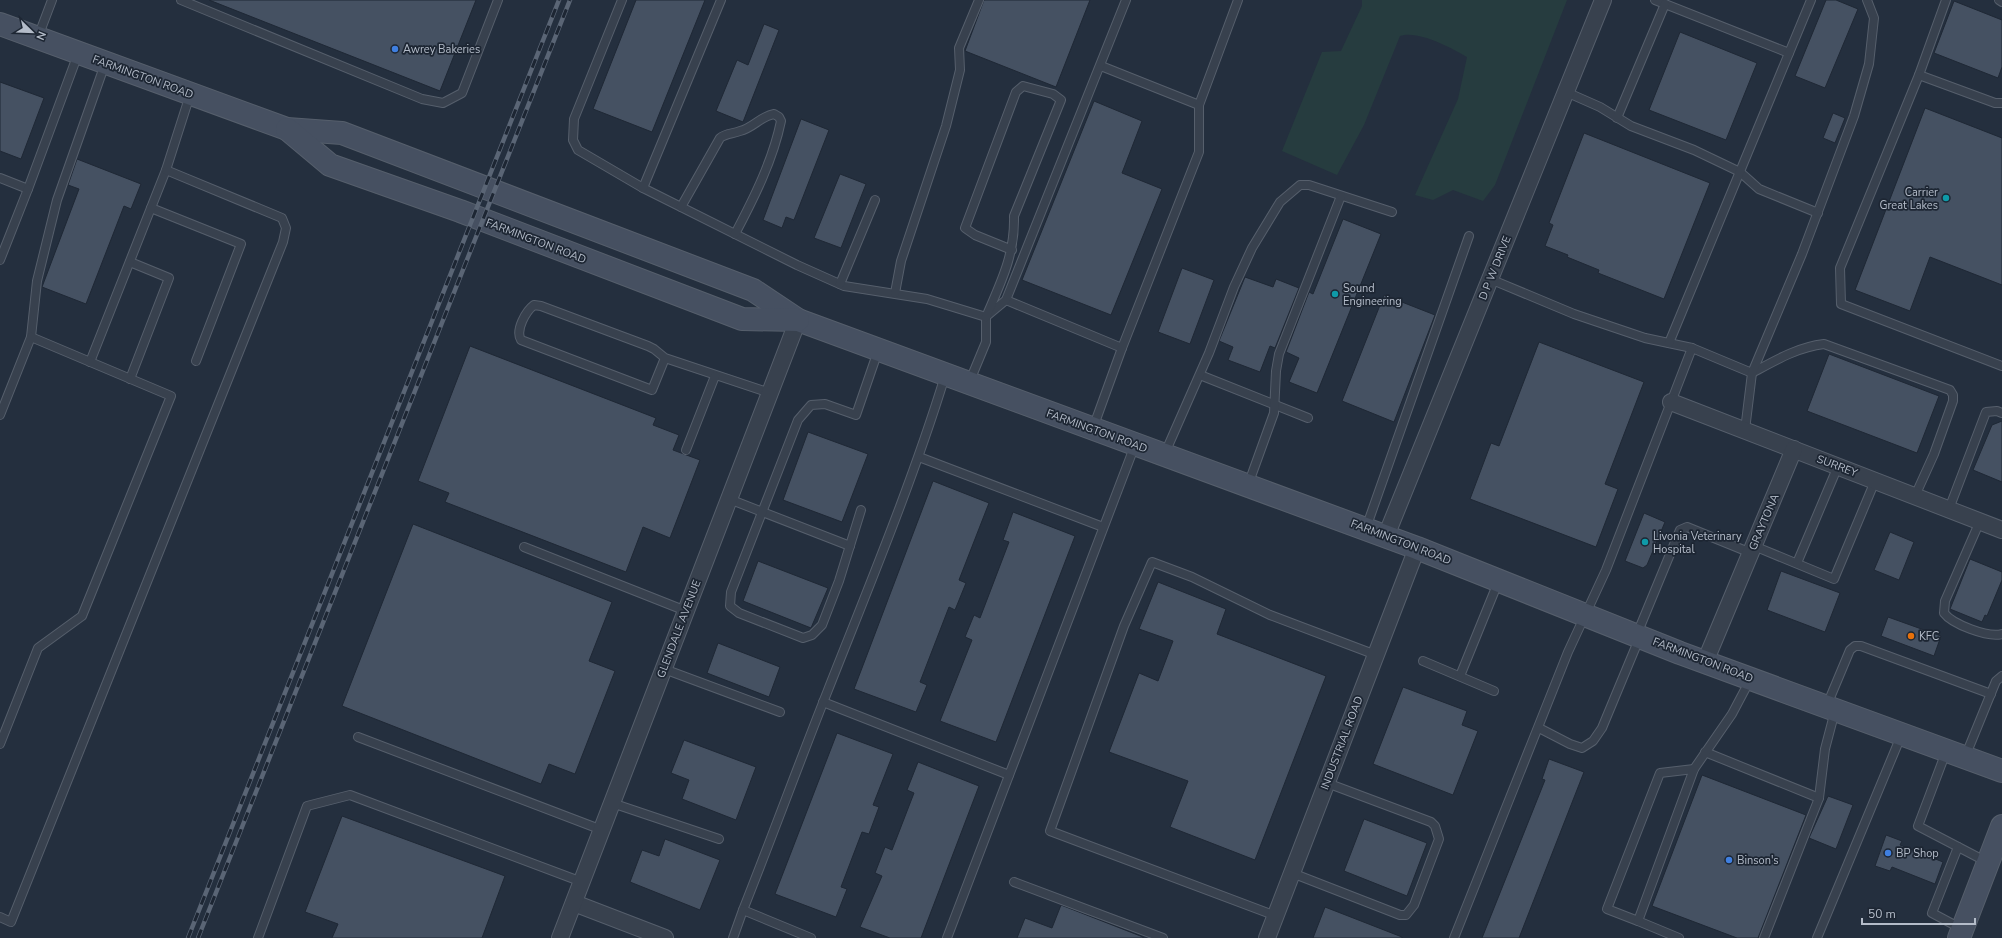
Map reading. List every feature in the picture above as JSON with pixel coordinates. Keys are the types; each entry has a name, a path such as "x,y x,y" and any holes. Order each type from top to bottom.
{"main road":[{"name":"FARMINGTON ROAD","path":"0,24 190,95 287,129 342,132 752,290 798,320 1386,536 1705,662 2002,771"},
{"name":"FARMINGTON ROAD","path":"287,129 330,165 460,211 742,319 798,320"},
{"path":"1961,933 2002,826"}],"street":[{"name":"D P W DRIVE","path":"1386,536 1603,0"},
{"name":"GLENDALE AVENUE","path":"560,938 798,320"},
{"name":"SURREY","path":"1672,402 2002,530"},
{"name":"GRAYTONA","path":"1705,662 1794,449"},
{"name":"INDUSTRIAL ROAD","path":"1267,938 1417,548"},
{"path":"574,903 665,938"}],"lane":[{"path":"38,38 52,0"},
{"path":"181,0 422,99 443,102 462,93 498,0"},
{"path":"622,0 574,119 573,140 578,150 643,188 840,284 927,299 986,317"},
{"path":"643,188 721,0"},
{"path":"895,293 901,261 946,126 960,70 959,48 979,0"},
{"path":"986,317 1006,300 1101,66 1126,0"},
{"path":"1093,429 1122,348 1199,152 1199,105 1238,0"},
{"path":"1655,0 1789,53"},
{"path":"1669,343 1811,0"},
{"path":"1745,430 1752,373 1818,213 1854,116 1869,64 1874,18 1867,0"},
{"path":"1946,0 1919,75 1840,268 1841,304 2002,366"},
{"path":"1998,0 2002,2"},
{"path":"1617,118 1665,4"},
{"path":"0,260 79,53"},
{"path":"0,415 31,337 37,281 57,200 106,63"},
{"path":"1101,66 1199,105"},
{"path":"1919,75 1995,103 2002,103"},
{"path":"969,384 986,342 986,317 1012,250 1015,237 1014,216 1061,100 1053,94 1023,86 1016,92 965,228 975,235 1012,250"},
{"path":"1566,92 1600,108 1631,126 1694,150 1740,172 1759,189 1818,213"},
{"path":"90,362 166,170 190,95"},
{"path":"681,207 720,138 724,134 741,131 768,115 774,114 779,117 781,121 779,131 752,201 736,234"},
{"path":"0,917 11,922 283,242 286,228 282,218 166,170"},
{"path":"0,178 28,189"},
{"path":"1164,455 1200,376 1234,288 1252,248 1280,202 1300,185 1309,185 1392,212"},
{"path":"1248,486 1275,405 1276,371 1279,354 1341,196"},
{"path":"840,284 875,200"},
{"path":"151,208 241,244 196,361"},
{"path":"1365,529 1469,236"},
{"path":"130,262 169,278 130,379"},
{"path":"1490,279 1574,314 1645,338 1692,348 1752,373"},
{"path":"1006,300 1122,348"},
{"path":"665,358 652,390 521,340 519,332 529,309 534,305 541,306 648,346 665,358 715,376 770,393"},
{"path":"0,744 38,648 82,616 171,396 31,337"},
{"path":"1752,373 1790,353 1809,346 1824,344 1950,390 1953,395 1953,402 1934,454 1915,496"},
{"path":"1454,938 1539,728 1568,652 1606,570 1692,348"},
{"path":"861,510 822,625 812,635 803,638 797,636 739,613 730,606 731,592 798,420 811,406 825,404 856,415 878,350"},
{"path":"733,938 919,457 945,375"},
{"path":"686,450 715,376"},
{"path":"1200,376 1308,418"},
{"path":"1949,509 1986,412 2002,412"},
{"path":"947,938 1135,444"},
{"path":"919,457 1103,527"},
{"path":"1797,564 1838,466"},
{"path":"1539,728 1570,744 1582,748 1593,742 1602,728 1680,530 1687,527 1797,564 1834,579 1875,481"},
{"path":"729,499 850,546"},
{"path":"1980,521 1945,601 1944,613 1951,621 1977,631 1993,636 2002,634"},
{"path":"524,547 686,611"},
{"path":"1276,916 1050,831 1124,626 1152,562 1192,577 1270,615 1376,654"},
{"path":"1460,676 1499,580"},
{"path":"1764,938 1819,798 1831,709 1850,650 1855,646 1861,646 1991,694"},
{"path":"1423,661 1494,690"},
{"path":"664,669 780,712"},
{"path":"1988,863 1918,826 1955,755 1991,694 1996,681 2002,676"},
{"path":"1638,921 1694,769 1732,714 1750,679"},
{"path":"823,702 1009,775"},
{"path":"1817,938 1901,735"},
{"path":"358,737 602,830"},
{"path":"1705,752 1819,798"},
{"path":"1679,938 1607,909 1660,773 1694,769"},
{"path":"1292,874 1400,915 1406,915 1414,906 1439,839 1435,826 1431,822 1327,783"},
{"path":"258,938 308,806 350,796 582,882"},
{"path":"612,803 719,839"},
{"path":"1958,847 1932,913 1961,933"},
{"path":"1014,882 1163,938"},
{"path":"743,910 810,938"}],"green space":[{"path":"1362,0 1567,0 1495,185 1483,201 1453,190 1433,200 1415,195 1458,99 1467,57 1435,41 1416,35 1400,36 1364,125 1337,175 1282,151 1322,52 1341,51 1362,6"}],"building":[{"name":"Awrey Bakeries","path":"209,0 476,0 440,91"},
{"path":"636,0 705,0 652,132 593,109"},
{"path":"984,0 1090,0 1056,87 965,51"},
{"path":"1826,0 1836,0 1858,9 1825,88 1795,76"},
{"path":"1954,1 2002,20 2002,67 1998,78 1934,53"},
{"path":"764,24 779,30 743,122 716,111 737,60 748,65"},
{"path":"1680,32 1757,63 1726,140 1649,110"},
{"path":"0,82 44,98 21,159 0,151"},
{"path":"1094,101 1142,121 1122,173 1162,189 1111,315 1022,280"},
{"name":"Carrier Great Lakes","path":"1925,108 2002,138 2002,285 1930,257 1910,311 1855,290"},
{"path":"1833,113 1845,118 1835,143 1823,138"},
{"path":"801,119 829,130 794,220 786,217 782,228 763,220"},
{"path":"1584,133 1710,183 1664,299 1598,273 1599,270 1545,246 1553,225 1549,223"},
{"path":"77,159 141,184 131,209 124,206 86,304 42,287 79,189 68,185"},
{"path":"840,174 866,184 841,248 814,238"},
{"name":"Sound Engineering","path":"1343,219 1381,234 1317,393 1289,382 1299,358 1286,352 1309,292 1313,294"},
{"path":"1182,268 1214,280 1190,344 1158,332"},
{"path":"1245,277 1273,287 1276,279 1299,288 1275,348 1270,346 1260,372 1228,360 1233,347 1219,341"},
{"path":"1384,295 1435,315 1394,422 1342,401"},
{"path":"1539,342 1644,382 1605,484 1618,489 1596,547 1470,499 1491,443 1499,446"},
{"path":"470,346 656,418 653,425 679,435 673,450 700,460 670,538 643,527 626,572 445,502 449,493 418,481"},
{"path":"1829,354 1939,396 1917,453 1807,411"},
{"path":"2002,421 2002,482 1973,470 1992,425"},
{"path":"808,432 868,454 842,522 783,500"},
{"path":"933,481 989,503 959,580 966,583 955,610 949,607 920,682 927,685 916,712 854,689"},
{"path":"1013,512 1075,536 996,742 940,721 972,640 965,637 974,615 980,618 1009,542 1003,540"},
{"name":"Livonia Veterinary Hospital","path":"1644,513 1665,522 1647,565 1643,568 1625,561"},
{"path":"413,524 612,602 589,661 615,671 575,774 549,764 541,784 342,706"},
{"path":"1890,532 1914,542 1899,580 1874,570"},
{"path":"1970,559 2002,572 2002,580 1987,616 1985,615 1982,622 1950,609"},
{"path":"758,561 828,588 811,628 743,601"},
{"path":"1781,571 1840,593 1825,632 1767,610"},
{"path":"1158,582 1226,609 1217,634 1326,676 1255,860 1170,827 1188,781 1109,752 1139,673 1158,681 1173,641 1139,629"},
{"name":"KFC","path":"1888,617 1941,636 1934,656 1881,636"},
{"path":"718,643 780,667 769,697 707,673"},
{"path":"1403,687 1467,711 1462,725 1478,731 1453,795 1373,764"},
{"path":"837,733 893,754 873,805 879,807 869,834 862,832 841,887 847,889 836,917 775,894"},
{"path":"684,740 756,767 736,820 682,799 689,780 671,773"},
{"path":"1549,759 1584,772 1519,938 1482,938 1545,780 1542,779"},
{"path":"918,762 979,786 921,938 890,938 860,927 882,876 875,873 885,847 892,850 914,793 907,790"},
{"name":"Binson's","path":"1702,775 1806,815 1758,938 1737,938 1652,906"},
{"path":"1828,796 1853,805 1836,849 1809,838"},
{"path":"342,816 505,876 482,938 332,938 338,924 305,912"},
{"path":"1364,819 1427,843 1407,896 1344,871"},
{"path":"1886,835 1902,841 1900,845 1943,862 1935,884 1892,867 1890,871 1875,866"},
{"path":"665,839 720,860 700,910 630,882 642,850 659,856"},
{"path":"1061,905 1143,938 1017,938 1025,918 1052,928"},
{"path":"1325,907 1402,937 1402,938 1313,938"}],"railway":[{"path":"188,938 559,0"},
{"path":"198,938 570,0"}],"place":[{"name":"Awrey Bakeries","path":"395,49"},
{"name":"Carrier Great Lakes","path":"1946,198"},
{"name":"Sound Engineering","path":"1335,294"},
{"name":"Livonia Veterinary Hospital","path":"1645,542"},
{"name":"KFC","path":"1911,636"},
{"name":"BP Shop","path":"1888,853"},
{"name":"Binson's","path":"1729,860"}]}
